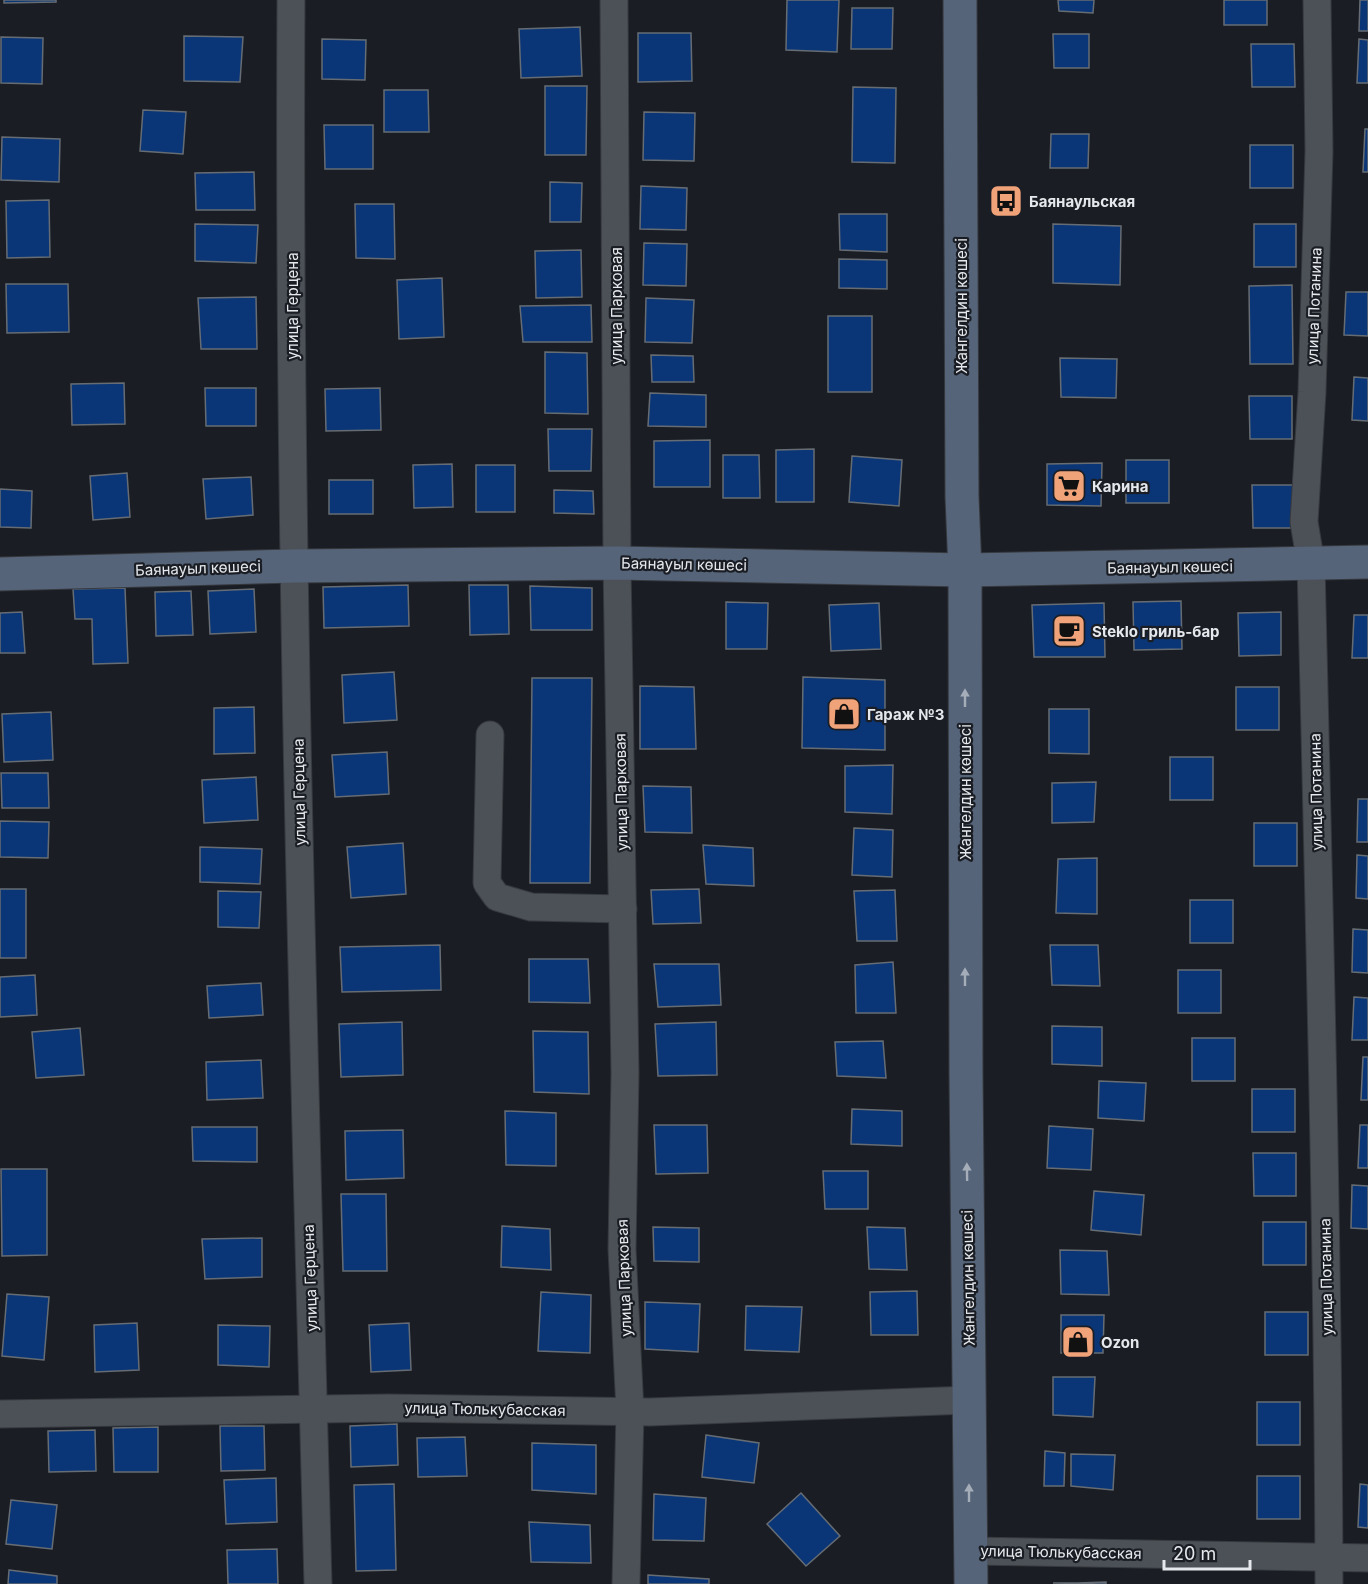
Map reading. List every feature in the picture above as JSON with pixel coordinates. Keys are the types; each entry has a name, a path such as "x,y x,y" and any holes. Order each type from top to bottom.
{"main road":[{"name":"Жангелдин көшесі","path":"960,0 971,1584"},
{"name":"Баянауыл көшесі","path":"0,574 294,566 617,563 965,570 1368,562"}],"street":[{"name":"улица Герцена","path":"291,0 294,566 303,1039 318,1584"},
{"name":"улица Парковая","path":"614,0 617,563 625,1074 622,1249 630,1412 626,1584"},
{"name":"улица Потанина","path":"1317,0 1319,151 1312,392 1304,522 1311,564 1326,1256 1329,1584"},
{"path":"490,735 487,883 497,897 531,907 622,909"},
{"name":"улица Тюлькубасская","path":"0,1414 388,1408 630,1412 969,1400"},
{"name":"улица Тюлькубасская","path":"970,1551 1368,1558"}],"building":[{"path":"4,0 56,0 56,2 4,3"},
{"path":"787,0 839,0 837,52 786,50"},
{"path":"1058,0 1094,0 1093,13 1059,11"},
{"path":"1224,0 1267,0 1267,25 1224,25"},
{"path":"1360,0 1368,0 1368,31 1359,31"},
{"path":"852,8 893,8 892,49 851,49"},
{"path":"580,27 582,76 521,78 519,29"},
{"path":"638,33 691,33 692,81 638,82"},
{"path":"1053,34 1089,34 1089,68 1054,68"},
{"path":"184,36 243,37 240,82 184,81"},
{"path":"1,37 43,38 42,84 1,83"},
{"path":"322,39 366,40 365,80 322,79"},
{"path":"1359,39 1368,40 1368,83 1357,83"},
{"path":"1251,44 1294,44 1295,87 1252,87"},
{"path":"545,86 587,86 586,155 545,155"},
{"path":"853,87 896,88 895,163 852,162"},
{"path":"384,90 428,90 429,132 384,132"},
{"path":"143,110 186,112 183,154 140,151"},
{"path":"644,112 695,113 694,161 643,160"},
{"path":"324,125 373,125 373,169 325,169"},
{"path":"1365,129 1368,129 1368,172 1363,172"},
{"path":"1051,134 1089,134 1088,168 1050,168"},
{"path":"2,137 60,139 59,182 1,180"},
{"path":"1250,145 1293,145 1293,188 1250,188"},
{"path":"254,172 255,210 196,210 195,173"},
{"path":"550,182 582,183 581,222 550,222"},
{"path":"641,186 687,188 686,230 640,229"},
{"path":"49,200 50,257 7,258 6,201"},
{"path":"355,204 394,204 395,259 356,258"},
{"path":"839,214 887,214 887,252 840,250"},
{"path":"195,224 258,225 256,263 195,261"},
{"path":"1053,224 1121,226 1120,285 1053,283"},
{"path":"1254,224 1296,224 1296,267 1254,267"},
{"path":"644,243 687,244 686,286 643,285"},
{"path":"581,250 582,297 536,298 535,251"},
{"path":"839,259 887,260 887,289 839,288"},
{"path":"442,278 444,337 399,339 397,280"},
{"path":"6,284 68,284 69,332 7,333"},
{"path":"1292,285 1293,364 1250,364 1249,286"},
{"path":"1346,292 1368,292 1368,336 1344,335"},
{"path":"256,297 257,349 201,349 198,298"},
{"path":"646,298 694,300 692,343 645,342"},
{"path":"591,305 592,342 523,342 520,306"},
{"path":"828,316 872,316 872,392 828,392"},
{"path":"545,352 587,353 588,414 545,413"},
{"path":"651,355 693,356 694,382 652,382"},
{"path":"1060,358 1117,359 1116,398 1061,397"},
{"path":"1354,377 1368,378 1368,421 1352,420"},
{"path":"124,383 125,424 72,425 71,384"},
{"path":"205,388 256,388 256,426 206,426"},
{"path":"380,388 381,430 326,431 325,389"},
{"path":"650,393 706,395 706,427 648,426"},
{"path":"1249,396 1292,396 1292,439 1250,439"},
{"path":"548,429 592,429 591,471 549,471"},
{"path":"710,440 710,487 654,487 654,441"},
{"path":"814,449 814,502 776,502 776,450"},
{"path":"723,455 759,455 760,498 723,498"},
{"path":"852,456 902,460 899,506 849,502"},
{"path":"1126,460 1169,460 1169,503 1126,503"},
{"path":"1102,463 1101,506 1047,505 1047,464"},
{"path":"452,464 453,507 414,508 413,465"},
{"path":"476,465 515,465 515,512 476,512"},
{"path":"127,473 130,517 93,520 90,476"},
{"path":"251,477 253,515 206,519 203,479"},
{"path":"329,480 373,480 373,514 329,514"},
{"path":"1252,485 1295,485 1296,528 1253,528"},
{"path":"0,489 32,491 31,528 0,527"},
{"path":"554,490 593,491 594,514 554,513"},
{"path":"408,585 409,626 324,628 323,587"},
{"path":"469,585 508,585 509,634 470,635"},
{"path":"530,586 592,588 592,630 531,630"},
{"path":"125,588 128,663 93,664 92,619 75,619 73,589"},
{"path":"254,589 256,632 210,634 208,591"},
{"path":"191,591 193,635 156,636 155,592"},
{"path":"1181,601 1182,649 1134,650 1133,602"},
{"path":"726,602 768,603 767,649 726,649"},
{"path":"879,603 881,649 831,651 829,605"},
{"name":"Steklo гриль-бар","path":"1104,603 1105,657 1034,657 1032,605"},
{"path":"22,612 25,653 0,653 0,613"},
{"path":"1281,612 1281,655 1239,656 1238,613"},
{"path":"1354,615 1368,615 1368,658 1352,658"},
{"path":"394,672 397,720 344,723 342,675"},
{"name":"Гараж №3","path":"803,677 885,680 885,750 802,748"},
{"path":"532,678 592,678 590,883 530,883"},
{"path":"640,686 694,687 696,749 640,749"},
{"path":"1236,687 1279,687 1279,730 1236,730"},
{"path":"254,707 255,753 214,754 214,708"},
{"path":"1049,709 1089,709 1089,754 1049,753"},
{"path":"51,712 53,760 4,762 2,714"},
{"path":"387,752 389,794 335,797 332,755"},
{"path":"1170,757 1213,757 1213,800 1170,800"},
{"path":"893,765 892,814 845,812 845,766"},
{"path":"1,773 48,773 49,808 2,808"},
{"path":"256,777 258,820 204,823 202,780"},
{"path":"1096,782 1094,822 1052,823 1052,783"},
{"path":"643,786 691,787 692,833 645,832"},
{"path":"1358,799 1368,799 1368,842 1357,842"},
{"path":"0,821 49,822 48,858 0,857"},
{"path":"1254,823 1297,823 1297,866 1254,866"},
{"path":"854,828 893,830 892,877 852,875"},
{"path":"403,843 406,894 351,898 347,847"},
{"path":"703,845 753,848 754,886 706,884"},
{"path":"200,847 262,849 260,884 200,882"},
{"path":"1357,855 1368,856 1368,899 1356,898"},
{"path":"1097,858 1097,914 1056,913 1058,859"},
{"path":"0,889 26,889 26,958 0,958"},
{"path":"699,889 701,923 653,924 651,890"},
{"path":"895,890 897,941 857,941 854,891"},
{"path":"218,891 261,892 259,928 218,927"},
{"path":"1190,900 1233,900 1233,943 1190,943"},
{"path":"1353,929 1368,930 1368,973 1352,972"},
{"path":"440,945 441,990 342,992 340,947"},
{"path":"1050,945 1098,945 1100,986 1052,985"},
{"path":"529,959 588,959 590,1003 529,1002"},
{"path":"893,962 896,1013 856,1013 855,965"},
{"path":"654,964 719,964 721,1005 658,1007"},
{"path":"1178,970 1221,970 1221,1013 1178,1013"},
{"path":"35,975 37,1015 0,1017 0,977"},
{"path":"261,983 263,1015 209,1018 207,986"},
{"path":"1354,997 1368,998 1368,1040 1352,1040"},
{"path":"402,1022 403,1075 341,1077 339,1024"},
{"path":"716,1022 717,1075 658,1076 655,1024"},
{"path":"1052,1026 1102,1027 1102,1066 1052,1064"},
{"path":"80,1028 84,1075 36,1078 32,1032"},
{"path":"533,1031 588,1032 589,1094 534,1092"},
{"path":"1192,1038 1235,1038 1235,1081 1192,1081"},
{"path":"883,1041 886,1078 837,1076 835,1042"},
{"path":"1363,1057 1368,1057 1368,1100 1361,1100"},
{"path":"261,1060 263,1098 207,1100 206,1062"},
{"path":"1099,1081 1146,1083 1144,1121 1098,1118"},
{"path":"1252,1089 1295,1089 1295,1132 1252,1132"},
{"path":"852,1109 902,1111 902,1146 851,1144"},
{"path":"505,1111 556,1113 556,1166 506,1165"},
{"path":"654,1125 707,1125 708,1173 656,1174"},
{"path":"1360,1125 1368,1125 1368,1168 1358,1168"},
{"path":"1049,1126 1093,1129 1091,1170 1047,1168"},
{"path":"192,1127 257,1127 257,1162 193,1161"},
{"path":"403,1130 404,1178 346,1180 345,1131"},
{"path":"1253,1153 1296,1153 1296,1196 1254,1196"},
{"path":"1,1169 47,1169 47,1255 2,1256"},
{"path":"823,1171 868,1171 868,1209 825,1209"},
{"path":"1352,1185 1368,1186 1368,1229 1351,1228"},
{"path":"1094,1191 1144,1195 1141,1235 1091,1230"},
{"path":"341,1194 386,1194 387,1271 343,1271"},
{"path":"1263,1222 1306,1222 1306,1265 1263,1265"},
{"path":"502,1226 550,1229 551,1270 501,1267"},
{"path":"653,1227 699,1228 699,1262 654,1261"},
{"path":"867,1227 905,1228 907,1270 869,1269"},
{"path":"262,1238 262,1277 205,1279 202,1239"},
{"path":"1060,1250 1107,1251 1109,1295 1061,1294"},
{"path":"917,1291 918,1335 871,1335 870,1292"},
{"path":"541,1292 591,1295 590,1353 538,1351"},
{"path":"7,1294 49,1297 44,1360 2,1356"},
{"path":"645,1302 700,1304 698,1352 645,1349"},
{"path":"746,1306 802,1307 799,1352 745,1350"},
{"path":"1265,1312 1308,1312 1308,1355 1265,1355"},
{"path":"1061,1315 1104,1315 1103,1353 1061,1353"},
{"path":"137,1323 139,1370 95,1372 94,1325"},
{"path":"409,1323 411,1370 371,1372 369,1325"},
{"path":"218,1325 270,1326 269,1367 218,1365"},
{"path":"1053,1377 1095,1377 1093,1417 1053,1415"},
{"path":"1257,1402 1300,1402 1300,1445 1257,1445"},
{"path":"397,1424 398,1465 351,1467 350,1426"},
{"path":"220,1426 264,1426 265,1470 221,1471"},
{"path":"158,1427 158,1472 114,1472 113,1428"},
{"path":"95,1430 96,1471 49,1472 48,1431"},
{"path":"706,1435 759,1443 754,1483 702,1477"},
{"path":"465,1437 467,1476 418,1477 417,1438"},
{"path":"532,1443 596,1445 596,1494 532,1490"},
{"path":"1045,1451 1065,1453 1064,1486 1044,1486"},
{"path":"1071,1454 1115,1455 1113,1490 1071,1486"},
{"path":"1257,1476 1300,1476 1300,1519 1257,1519"},
{"path":"276,1478 277,1522 226,1524 224,1480"},
{"path":"394,1484 396,1570 356,1571 354,1485"},
{"path":"1360,1484 1368,1485 1368,1528 1358,1527"},
{"path":"801,1493 840,1536 806,1566 767,1524"},
{"path":"654,1494 706,1498 704,1541 653,1540"},
{"path":"11,1500 57,1505 52,1549 6,1544"},
{"path":"529,1522 590,1525 591,1563 531,1562"},
{"path":"277,1549 278,1584 228,1584 227,1550"},
{"path":"9,1570 57,1576 57,1584 8,1584"},
{"path":"648,1575 709,1579 709,1584 648,1584"},
{"path":"1106,1582 1106,1584 1053,1583 1077,1583"}],"place":[{"name":"Баянаульская","path":"1006,201"},
{"name":"Карина","path":"1069,486"},
{"name":"Steklo гриль-бар","path":"1069,631"},
{"name":"Гараж №3","path":"844,714"},
{"name":"Ozon","path":"1078,1342"}]}
